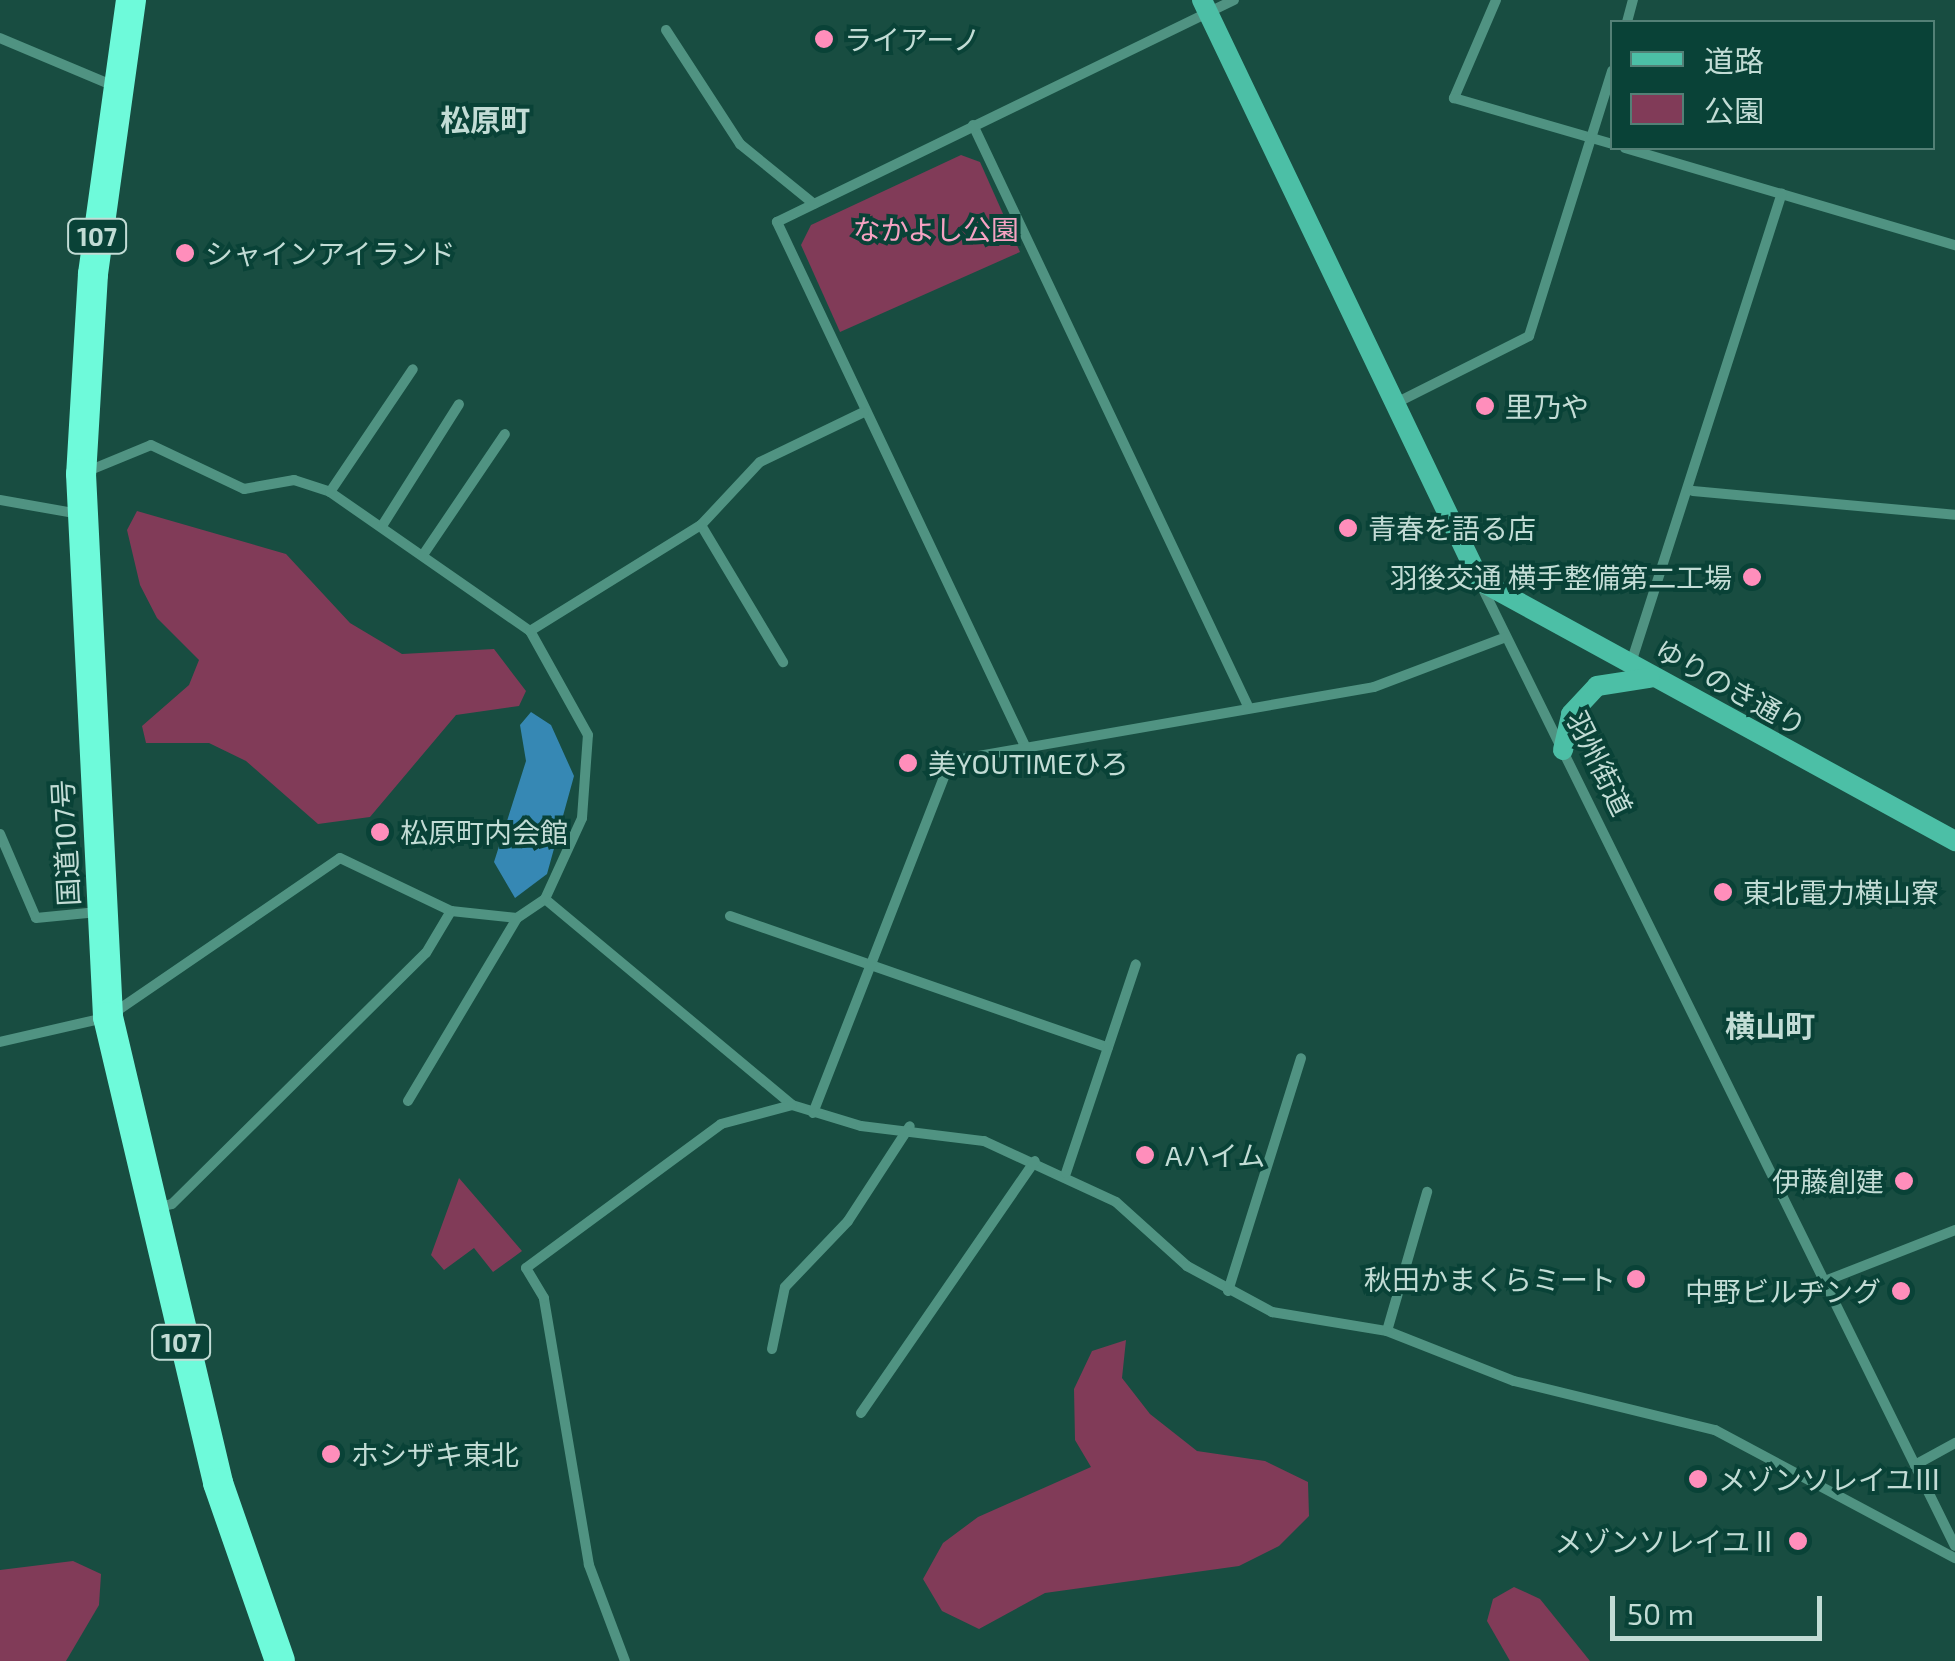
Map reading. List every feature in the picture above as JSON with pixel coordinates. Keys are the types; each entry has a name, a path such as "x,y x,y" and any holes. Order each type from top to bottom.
{"highway":[{"name":"国道107号","path":"132,0 117,88 80,514 108,1017 148,1210 218,1483 280,1661"}],"street":[{"path":"1025,746 777,222 1205,6 1234,0"},
{"path":"1496,0 1454,98 1610,143"},
{"name":"羽州街道","path":"1205,6 1506,637 1955,1546"},
{"path":"666,30 740,144 814,204"},
{"path":"0,38 117,88"},
{"path":"1396,403 1530,336 1610,78"},
{"path":"973,125 1247,704"},
{"path":"1632,150 1955,245"},
{"path":"1631,663 1673,526 1693,491 1782,194"},
{"path":"330,492 413,369"},
{"path":"382,526 459,404"},
{"path":"530,632 701,525 760,462 864,412"},
{"path":"423,555 505,434"},
{"path":"81,474 151,445 244,488 294,480 330,492 530,632 588,735 582,818 545,899 517,918 408,1100"},
{"path":"1693,491 1955,515"},
{"path":"0,500 80,514"},
{"path":"701,525 783,662"},
{"name":"ゆりのき通り","path":"1480,581 1955,841"},
{"path":"813,1113 950,761 1247,704 1374,687 1506,637"},
{"path":"1563,750 1571,714 1597,686 1615,676 1660,679"},
{"path":"0,834 36,918 101,912"},
{"path":"0,1042 108,1017 340,858 451,910 517,918"},
{"path":"545,899 792,1104 813,1113 910,1126 1066,1173 1228,1291 1272,1312 1387,1331 1514,1381 1715,1430 1955,1558"},
{"path":"148,1210 172,1204 215,1162 426,953 451,910"},
{"path":"730,916 1108,1048"},
{"path":"1066,1173 1136,964"},
{"path":"1228,1291 1301,1058"},
{"path":"625,1661 588,1565 544,1298 526,1268 721,1124 792,1104"},
{"path":"772,1348 786,1287 848,1221 910,1126"},
{"path":"861,1413 1035,1161"},
{"path":"1387,1331 1427,1192"},
{"path":"1825,1281 1955,1230"},
{"path":"1915,1465 1955,1443"}],"green space":[{"name":"なかよし公園","path":"961,155 980,162 1020,252 840,332 801,245 811,225"},
{"path":"137,511 286,554 350,623 402,654 494,649 526,691 519,706 456,715 370,817 318,824 246,761 209,743 146,743 142,726 189,685 199,660 157,618 140,585 127,530"},
{"path":"459,1178 522,1251 493,1272 474,1248 444,1270 431,1255"},
{"path":"1126,1340 1122,1378 1150,1414 1197,1451 1265,1461 1308,1482 1309,1516 1279,1546 1239,1566 1045,1593 979,1629 942,1611 923,1579 943,1543 978,1517 1091,1467 1075,1440 1074,1389 1092,1351"},
{"path":"73,1561 101,1574 99,1605 66,1661 0,1661 0,1570"},
{"path":"1514,1587 1540,1599 1590,1661 1510,1661 1487,1621 1493,1599"}],"water":[{"path":"531,712 551,725 574,776 547,874 515,898 494,862 526,761 520,725"}],"place":[{"name":"ライアーノ","path":"824,39"},
{"name":"シャインアイランド","path":"185,253"},
{"name":"里乃や","path":"1485,406"},
{"name":"青春を語る店","path":"1348,528"},
{"name":"羽後交通 横手整備第二工場","path":"1752,577"},
{"name":"美YOUTIMEひろ","path":"908,763"},
{"name":"松原町内会館","path":"380,832"},
{"name":"東北電力横山寮","path":"1723,892"},
{"name":"Aハイム","path":"1145,1155"},
{"name":"伊藤創建","path":"1904,1181"},
{"name":"秋田かまくらミート","path":"1636,1279"},
{"name":"中野ビルヂング","path":"1901,1291"},
{"name":"ホシザキ東北","path":"331,1454"},
{"name":"メゾンソレイユⅢ","path":"1698,1479"},
{"name":"メゾンソレイユⅡ","path":"1798,1541"}],"district":[{"name":"松原町","path":"485,119"},
{"name":"横山町","path":"1770,1025"}]}
